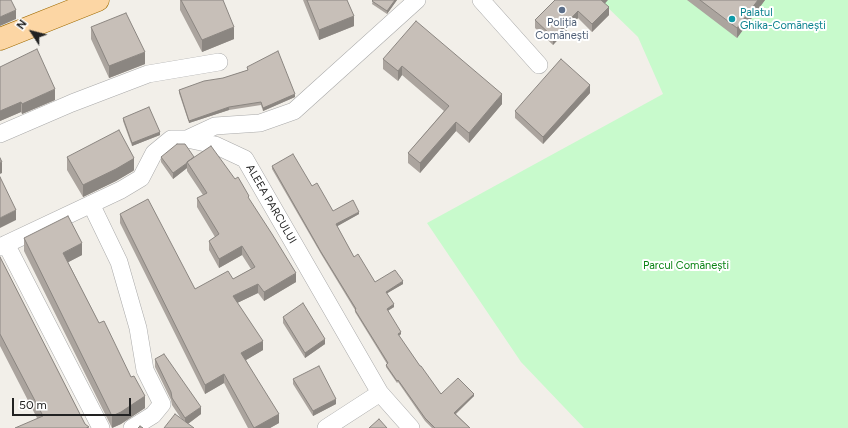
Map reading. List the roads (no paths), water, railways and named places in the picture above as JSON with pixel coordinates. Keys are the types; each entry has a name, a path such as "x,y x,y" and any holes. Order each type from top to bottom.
{"main road":[{"path":"0,39 98,0"}],"street":[{"path":"187,139 216,126 260,122 294,111 417,0"},
{"path":"484,1 539,65"},
{"path":"0,134 72,103 148,74 220,62"},
{"name":"ALEEA PARCULUI","path":"3,246 121,190 141,178 149,166 154,153 170,139 187,139 215,145 245,159 380,393 411,428"},
{"path":"91,204 119,262 138,328 145,370 162,404 153,415 132,428"},
{"path":"3,246 101,428"},
{"path":"326,428 380,393"}],"place":[{"name":"Poliția Comănești","path":"562,10"},
{"name":"Palatul Ghika-Comănești","path":"732,19"}],"park label":[{"name":"Parcul Comănești","path":"686,266"}]}
